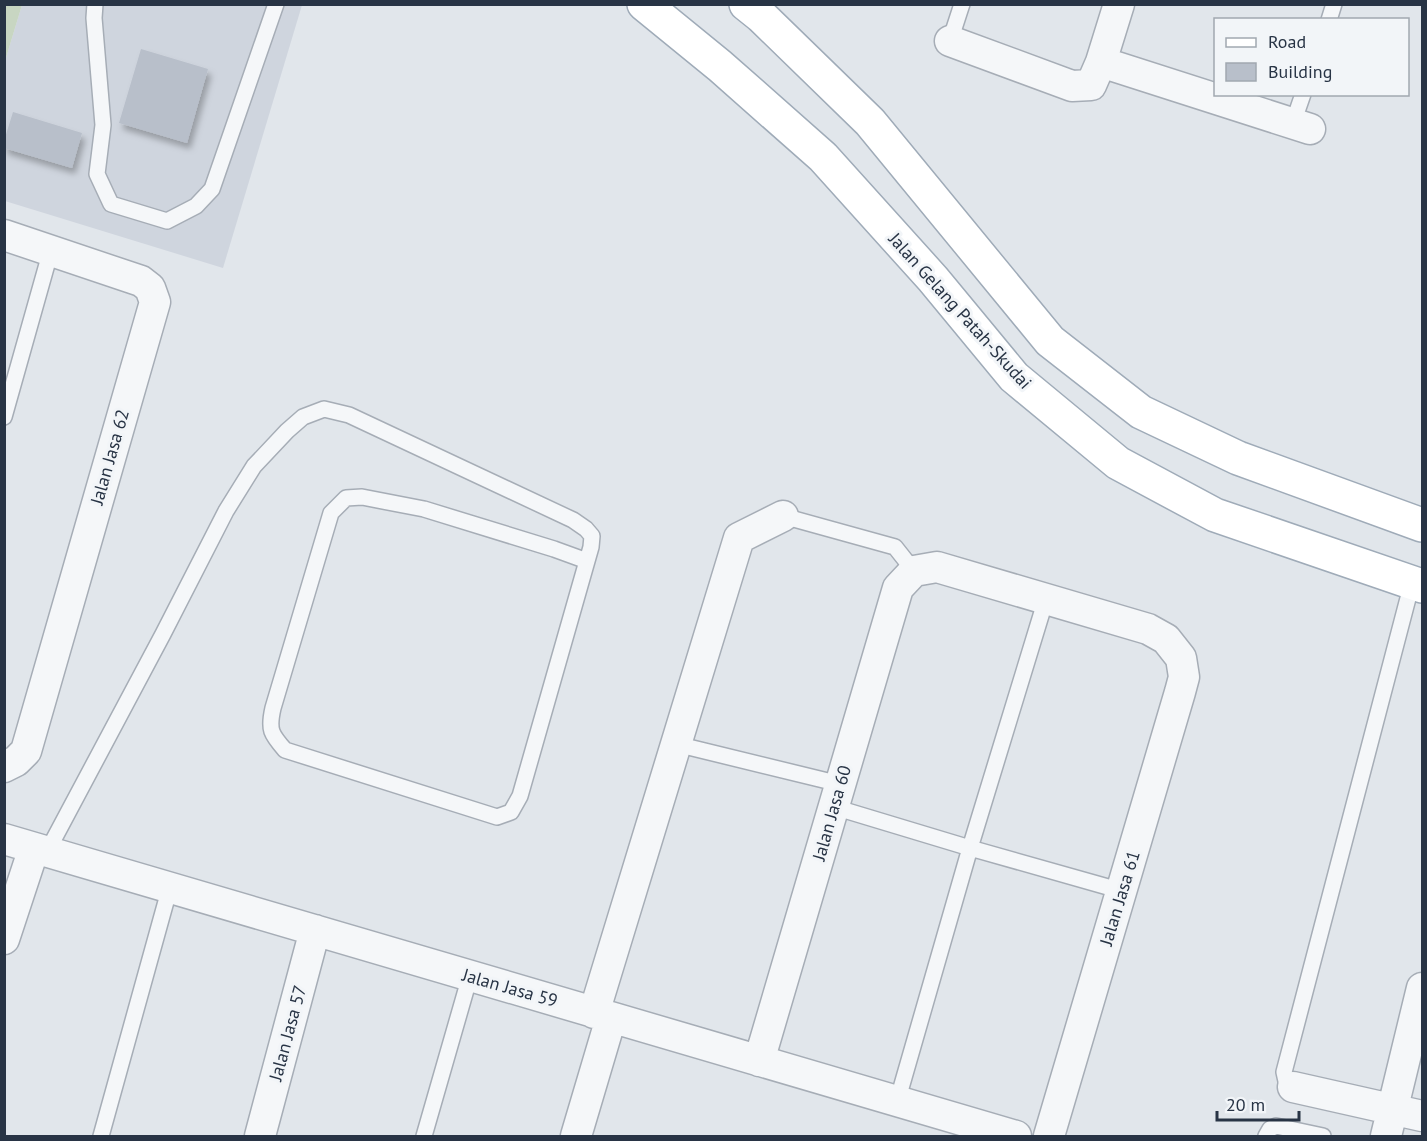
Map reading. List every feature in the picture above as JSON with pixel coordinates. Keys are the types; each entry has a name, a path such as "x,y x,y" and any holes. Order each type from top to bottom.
{"main road":[{"name":"Jalan Gelang Patah-Skudai","path":"644,4 720,66 823,157 933,279 1014,377 1118,463 1215,515 1417,585"},
{"path":"746,4 870,122 1050,340 1141,412 1238,458 1422,525"}],"street":[{"path":"1096,73 1119,4"},
{"path":"950,41 1072,86 1096,73 1302,126"},
{"name":"Jalan Jasa 62","path":"4,236 141,281 150,288 155,302 26,751 16,762 4,767"},
{"path":"576,1137 603,1015 676,744 739,538 783,516"},
{"path":"914,571 937,567 1046,599"},
{"name":"Jalan Jasa 60","path":"759,1061 898,588 914,571"},
{"name":"Jalan Jasa 61","path":"1046,599 1148,629 1166,639 1181,658 1184,677 1049,1137"},
{"name":"Jalan Jasa 59","path":"4,839 1016,1137"},
{"path":"4,939 41,850"},
{"name":"Jalan Jasa 57","path":"260,1137 315,930"},
{"path":"1389,1123 1422,988"},
{"path":"1293,1087 1389,1123 1422,1116"}],"lane":[{"path":"95,4 94,18 103,125 97,174 111,204 167,221 196,206 212,189 276,4"},
{"path":"950,41 962,4"},
{"path":"1302,126 1303,96"},
{"path":"4,417 51,250"},
{"path":"41,850 163,634 226,511 254,466 303,417 324,409 349,415 573,520 592,536 591,547 587,561 519,796 511,812 497,817 285,750 274,736 269,723 331,513 346,498 362,497 424,509 587,561"},
{"path":"783,516 895,547 914,571"},
{"path":"1293,1087 1286,1081 1284,1072 1417,585"},
{"path":"897,1102 970,848 1046,599"},
{"path":"676,744 837,795 970,848 1122,891"},
{"path":"101,1137 170,888"},
{"path":"424,1137 470,976"},
{"path":"1266,1137 1270,1129 1276,1126 1323,1137"}],"shaded area":[{"path":"22,5 302,5 223,268 5,201 5,61"}],"green space":[{"path":"4,5 22,5 5,61"}],"building":[{"path":"141,49 208,69 187,143 119,123"},
{"path":"13,112 82,133 72,168 4,148"}]}
